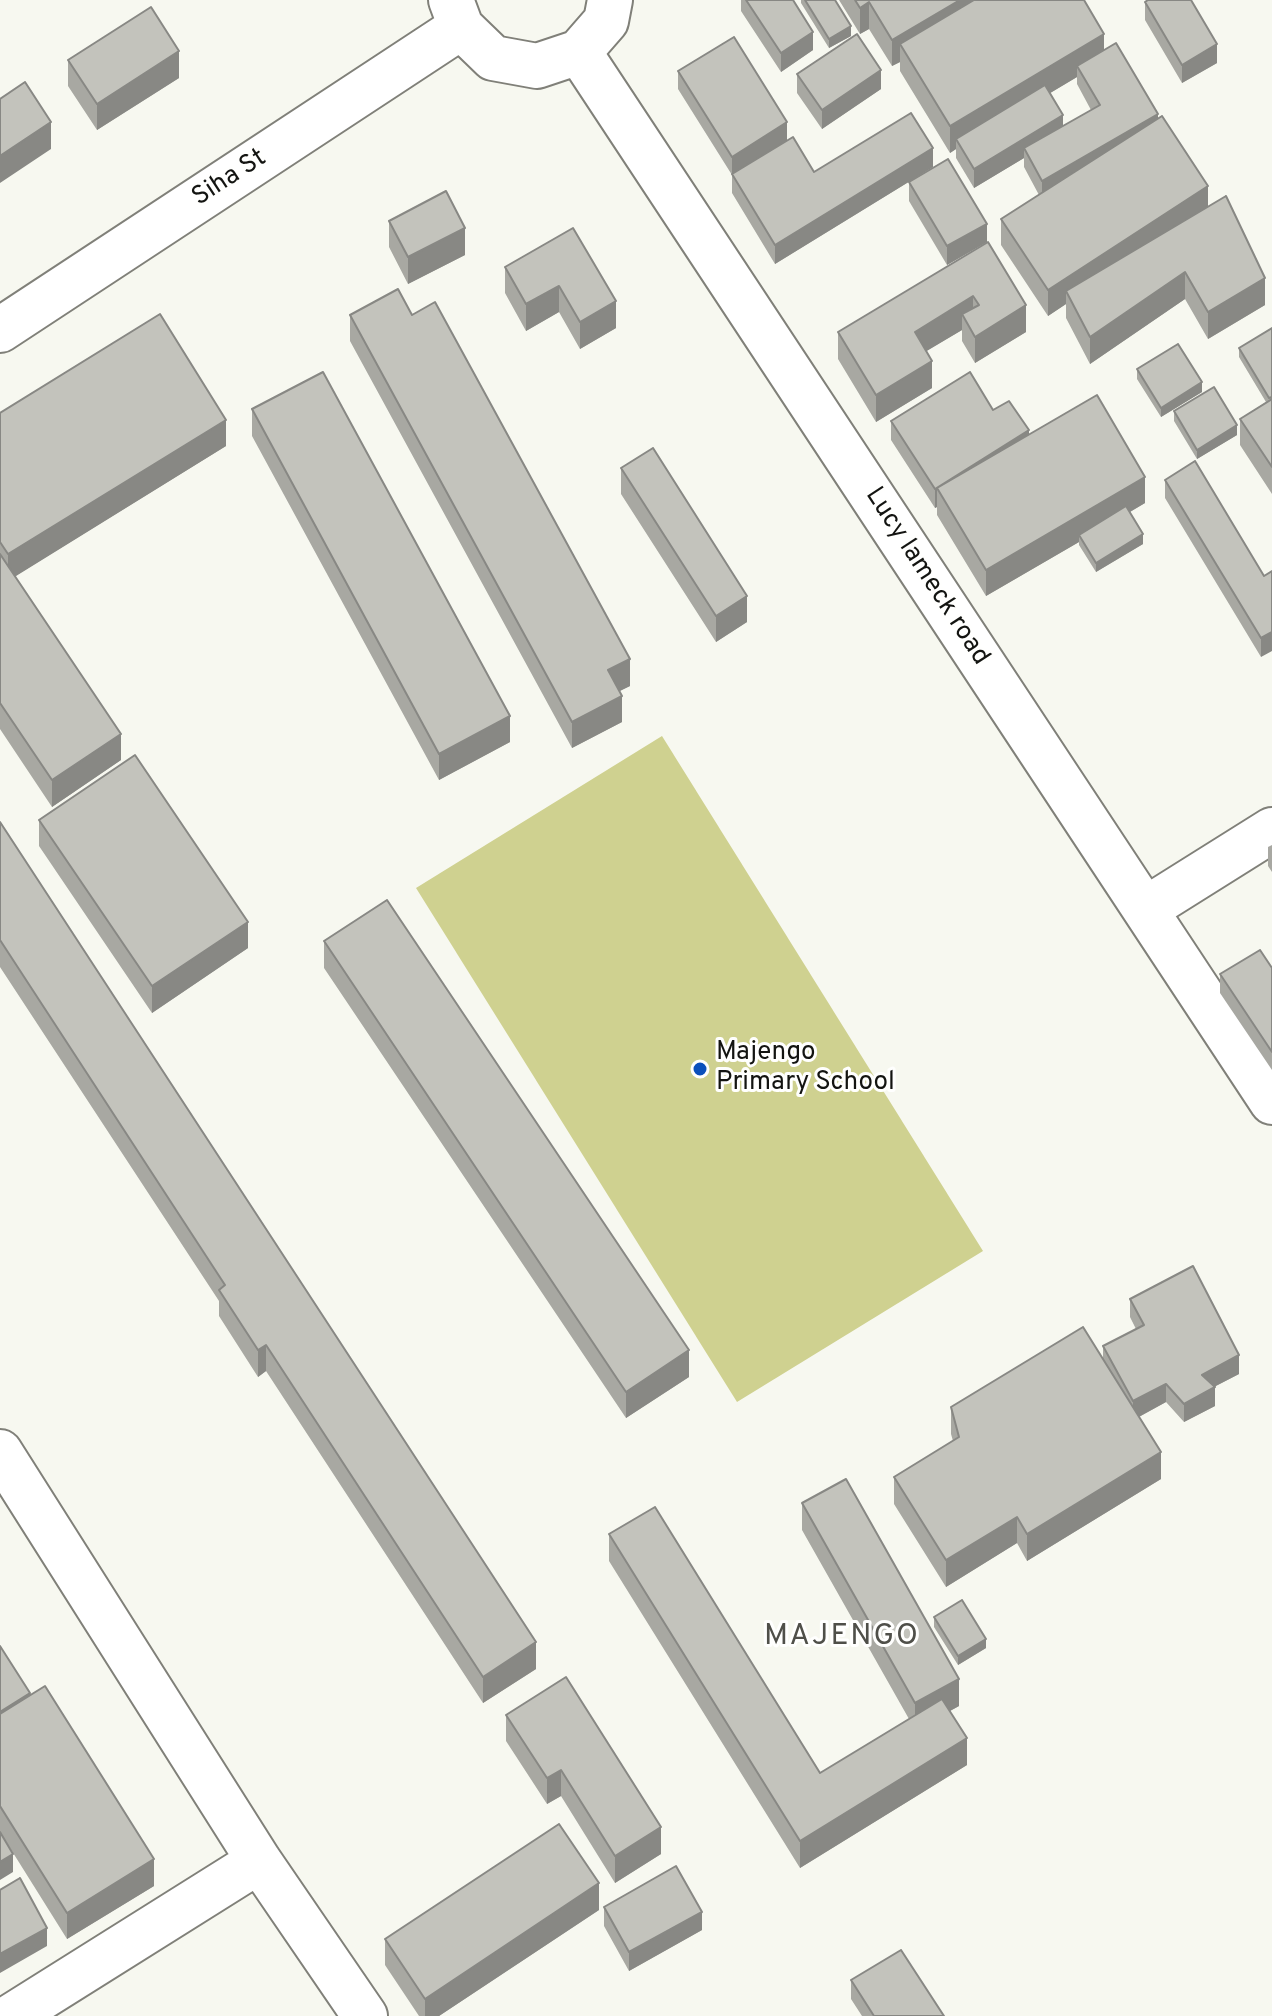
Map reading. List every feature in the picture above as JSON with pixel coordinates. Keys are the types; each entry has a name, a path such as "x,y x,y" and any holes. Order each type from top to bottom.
{"street":[{"path":"456,14 493,58 537,66 579,52 606,21 610,0"},
{"name":"Siha St","path":"0,330 456,14"},
{"name":"Lucy lameck road","path":"579,52 1272,1102"},
{"path":"1146,909 1272,830"},
{"path":"0,1452 259,1861 365,2016"},
{"path":"12,2016 259,1861"}],"green space":[{"name":"Majengo Primary School","path":"662,736 983,1251 737,1402 416,888"}],"building":[{"path":"746,0 793,0 813,32 781,53"},
{"path":"805,0 835,0 851,26 829,39"},
{"path":"855,0 960,0 892,40 869,2 860,8"},
{"path":"974,0 1084,0 1104,34 950,126 900,44"},
{"path":"1191,0 1217,44 1182,65 1145,2"},
{"path":"151,7 179,51 97,104 68,60"},
{"path":"857,34 881,70 822,110 797,74"},
{"path":"734,37 787,122 732,157 678,71"},
{"path":"1116,43 1158,114 1042,181 1024,148 1100,105 1077,66"},
{"path":"25,82 51,122 0,156 0,99"},
{"path":"1045,85 1063,115 974,169 956,139"},
{"path":"911,113 933,148 775,245 732,174 793,137 814,172"},
{"path":"1162,116 1208,186 1048,290 1001,219"},
{"path":"948,159 987,224 947,246 909,182"},
{"path":"446,191 465,228 408,257 389,221"},
{"path":"1226,196 1265,278 1208,312 1185,272 1090,337 1066,291"},
{"path":"573,228 616,301 580,322 559,286 526,304 505,267"},
{"path":"988,242 1026,305 975,337 962,314 979,305 973,296 915,332 932,361 876,395 838,332"},
{"path":"398,289 412,315 435,302 630,659 608,670 622,696 572,722 350,315"},
{"path":"160,314 226,420 8,554 0,542 0,413"},
{"path":"1272,328 1272,397 1269,398 1239,348"},
{"path":"1178,344 1202,382 1161,408 1137,369"},
{"path":"323,372 510,716 439,754 252,409"},
{"path":"970,372 993,410 1009,401 1029,430 935,489 891,421"},
{"path":"1214,387 1237,425 1197,450 1174,411"},
{"path":"1097,395 1145,477 986,570 937,488"},
{"path":"1272,399 1272,467 1240,419"},
{"path":"653,448 747,596 716,616 621,468"},
{"path":"1195,461 1264,576 1272,571 1272,632 1261,638 1165,480"},
{"path":"1126,506 1143,534 1096,563 1079,535"},
{"path":"0,554 121,734 52,780 0,703"},
{"path":"135,755 248,922 152,986 39,820"},
{"path":"0,822 536,1642 483,1677 266,1345 258,1350 219,1290 225,1285 0,940"},
{"path":"387,900 689,1350 626,1392 324,941"},
{"path":"1260,950 1272,968 1272,1052 1220,974"},
{"path":"1193,1266 1239,1355 1202,1375 1215,1387 1184,1404 1166,1384 1133,1401 1103,1346 1144,1325 1130,1299"},
{"path":"1083,1327 1161,1452 1027,1534 1017,1517 946,1560 894,1477 959,1437 951,1407"},
{"path":"846,1479 959,1679 915,1703 802,1503"},
{"path":"655,1507 820,1773 942,1699 967,1738 800,1841 609,1534"},
{"path":"962,1600 986,1639 958,1656 934,1617"},
{"path":"0,1646 30,1693 0,1712"},
{"path":"566,1677 661,1827 615,1856 561,1770 547,1778 506,1715"},
{"path":"45,1686 154,1859 67,1913 0,1806 0,1714"},
{"path":"559,1824 599,1883 425,1999 385,1939"},
{"path":"0,1832 13,1854 0,1862"},
{"path":"676,1866 702,1912 629,1952 604,1907"},
{"path":"20,1878 47,1928 0,1954 0,1890"},
{"path":"901,1950 944,2016 874,2016 851,1980"}],"place":[{"name":"Majengo Primary School","path":"700,1069"}],"district":[{"name":"MAJENGO","path":"842,1638"}]}
